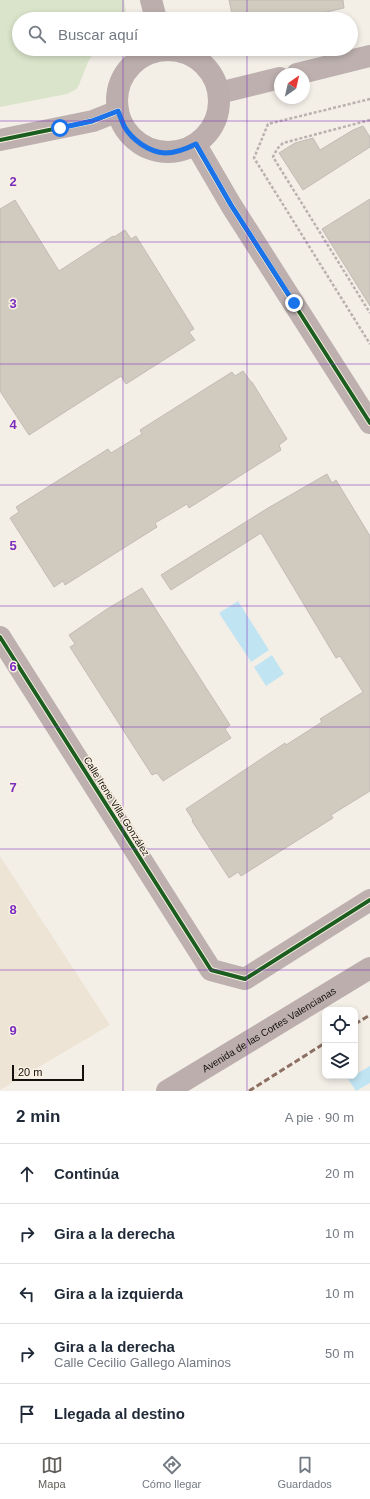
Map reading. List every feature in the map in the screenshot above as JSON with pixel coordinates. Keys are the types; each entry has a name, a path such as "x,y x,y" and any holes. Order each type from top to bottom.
{"main road":[{"path":"142,56 131,67 122,80 118,95 118,111 124,127 135,140 149,149 166,153 182,150 196,144 208,134 216,121 219,107 219,93 213,78 203,64 190,56"},
{"name":"Avenida de las Cortes Valencianas","path":"166,1091 370,968"}],"street":[{"path":"310,71 370,56"},
{"path":"219,93 274,79"},
{"path":"0,140 92,121 118,111"},
{"path":"196,144 231,205 370,423"},
{"name":"Calle Irene Villa González","path":"0,636 211,970 245,979 370,900"}],"path":[{"path":"370,99 268,124 254,158 370,344"},
{"path":"370,120 283,142 277,149 273,158 370,313"}],"shaded area":[{"path":"0,856 110,1025 0,1090"}],"green space":[{"path":"0,0 124,0 126,12 12,12 12,56 92,56 78,87 75,90 67,94 0,107"}],"water":[{"path":"238,601 269,650 251,662 219,613"},
{"path":"272,655 284,674 266,686 254,667"},
{"path":"370,1066 370,1083 356,1091 348,1079 358,1079 358,1073"}],"building":[{"path":"229,0 343,0 344,8 326,12 232,12"},
{"path":"363,126 370,137 370,147 303,190 279,153 295,143 313,138 320,150 353,130"},
{"path":"370,199 370,306 322,229"},
{"path":"15,200 59,271 113,236 114,237 125,230 131,239 136,236 194,329 189,332 195,340 126,384 121,376 29,435 0,391 0,209"},
{"path":"243,371 252,382 287,439 279,445 281,450 189,508 187,504 155,523 157,527 65,585 63,581 54,587 10,518 19,512 16,507 108,449 111,453 142,434 140,430 232,372 235,376"},
{"path":"327,474 332,483 336,480 370,536 370,791 331,815 333,818 241,876 238,872 229,878 192,821 193,820 186,809 285,743 286,745 322,722 320,719 363,692 340,656 336,658 261,533 171,590 161,575 268,508"},
{"path":"142,588 230,725 225,729 231,738 163,781 157,773 152,775 70,647 75,644 69,635 107,609"}],"marked path":[{"path":"358,1022 370,1015"},
{"path":"249,1091 322,1045"}],"cycle path":[{"path":"0,140 93,121 118,111"},
{"path":"196,145 231,205 370,423"},
{"path":"0,637 211,970 245,979 370,900"}],"route":[{"path":"60,128 92,121 118,111 124,127 135,140 149,149 166,153 182,150 196,144 231,205 294,303"}]}
